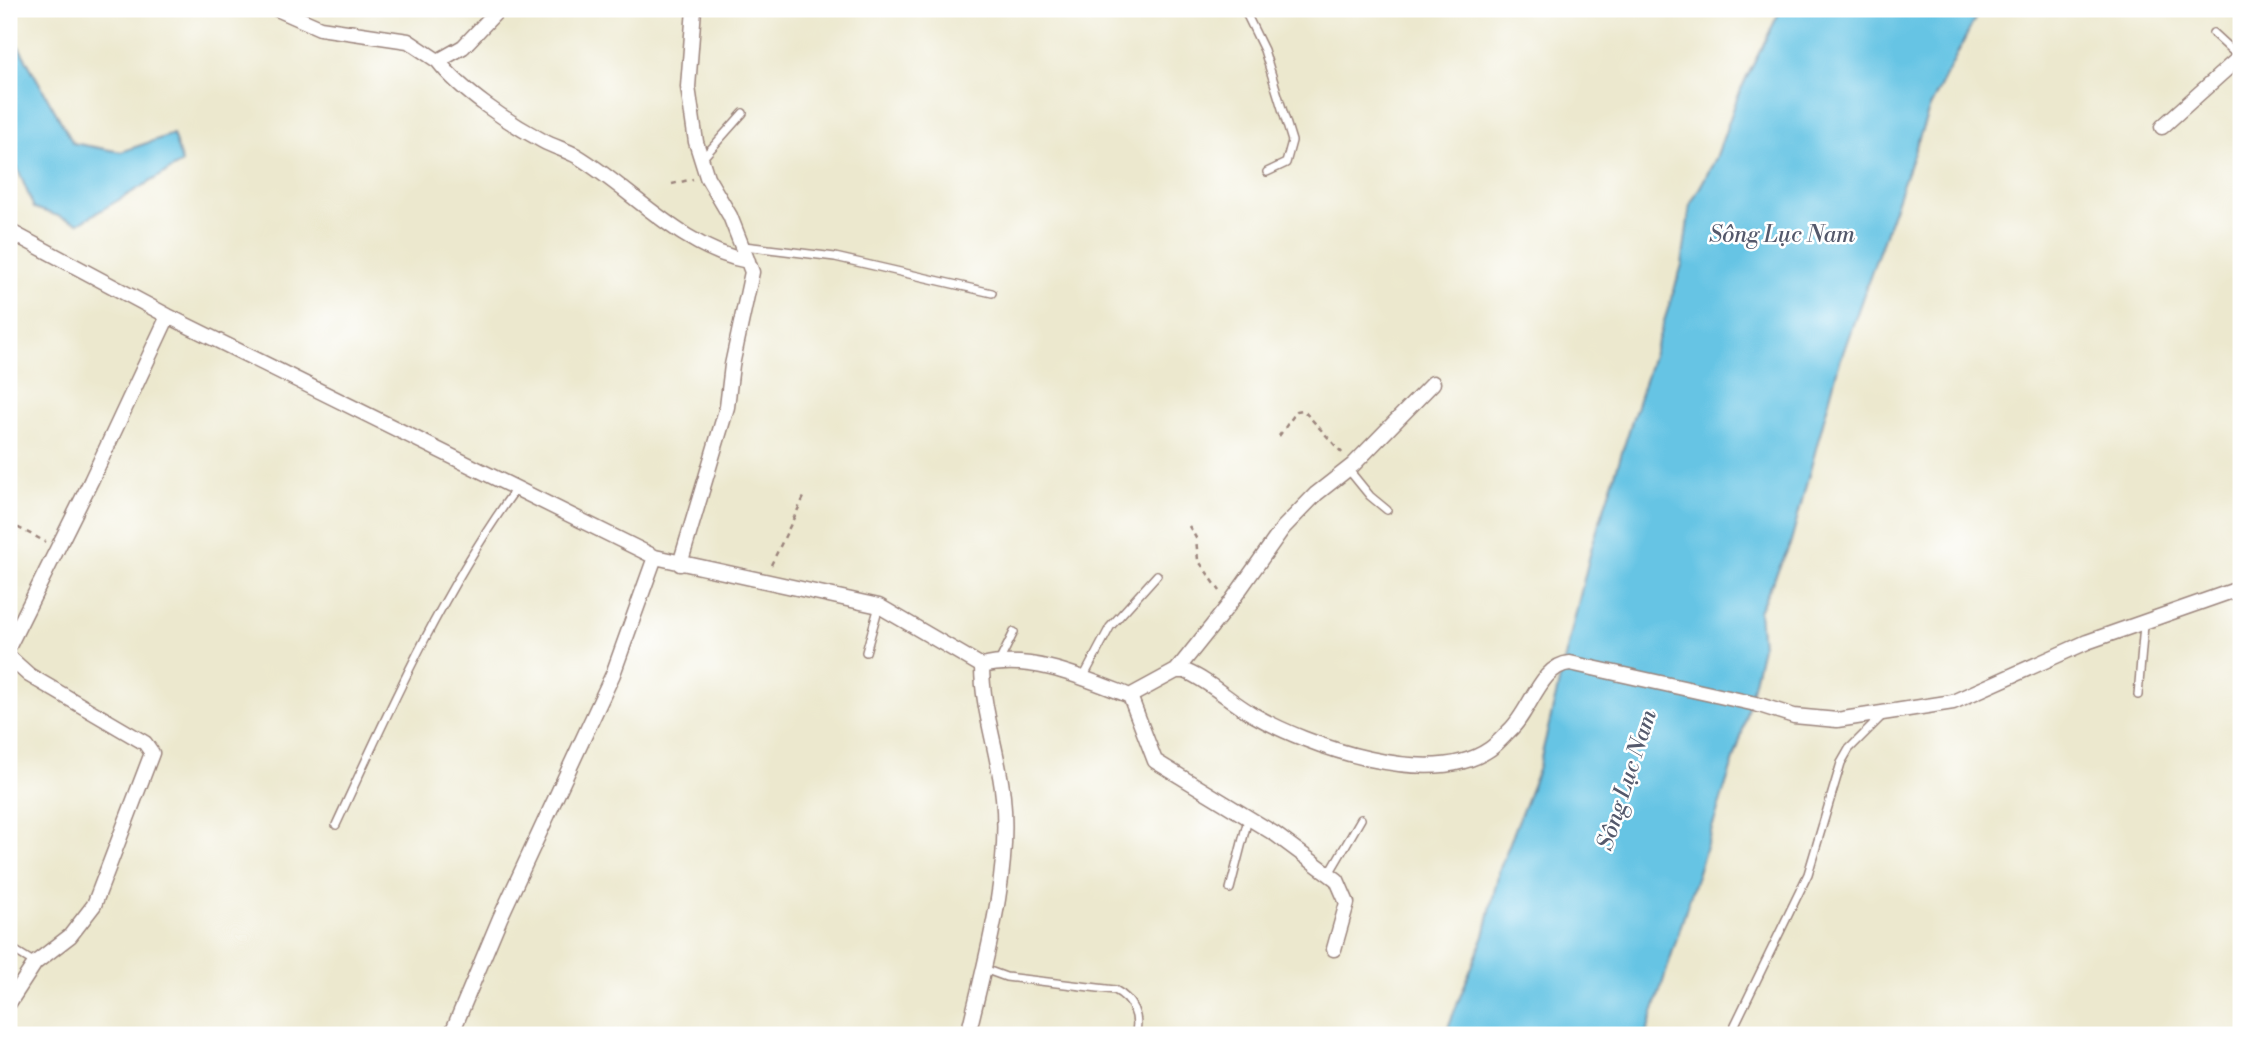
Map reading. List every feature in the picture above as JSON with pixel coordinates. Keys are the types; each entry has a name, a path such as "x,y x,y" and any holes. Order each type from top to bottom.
{"street":[{"path":"277,9 320,28 408,41 438,61 460,83 528,133 578,157 691,239 730,258 746,253"},
{"path":"438,61 463,47 499,9"},
{"path":"680,564 727,407 732,365 749,297 752,272 746,253 707,177 702,160 688,87 694,9"},
{"path":"2162,127 2240,57"},
{"path":"9,231 168,316 515,490 655,556 680,564 879,606 982,666 999,662 1027,663 1130,696 1176,671 1228,606 1283,528 1316,494 1350,467 1433,383"},
{"path":"9,646 168,316"},
{"path":"451,1035 500,918 613,674 655,556"},
{"path":"1176,671 1194,675 1252,714 1302,739 1378,760 1413,766 1455,762 1488,750 1519,722 1550,671 1559,664 1570,663 1817,719 1836,720 1953,702 2088,642 2144,625 2241,589"},
{"path":"9,660 145,743 152,753 94,905 70,936 35,963 9,1003"},
{"path":"968,1035 999,887 1004,813 987,720 982,666"},
{"path":"1130,696 1155,761 1330,872 1343,888 1347,899 1334,949"}],"lane":[{"path":"1244,9 1264,50 1292,141 1286,163 1267,172"},
{"path":"2213,33 2240,57"},
{"path":"702,160 743,113"},
{"path":"746,253 835,257 992,293"},
{"path":"1350,467 1370,496 1387,510"},
{"path":"336,825 393,702 458,579 479,540 515,490"},
{"path":"1083,679 1110,627 1157,575"},
{"path":"866,652 879,606"},
{"path":"2138,695 2144,625"},
{"path":"999,662 1014,632"},
{"path":"1730,1035 1808,874 1845,754 1886,711"},
{"path":"1230,889 1248,818"},
{"path":"1330,872 1361,819"},
{"path":"9,947 35,963"},
{"path":"983,969 1006,977 1115,990 1122,994 1138,1018 1135,1035"}],"path":[{"path":"672,184 707,177"},
{"path":"1279,436 1297,411 1303,410 1350,467"},
{"path":"763,581 805,495"},
{"path":"9,523 58,548"},
{"path":"1189,526 1196,538 1198,560 1228,606"}],"water":[{"name":"Sông Lục Nam","path":"1781,9 1980,9 1930,107 1838,367 1790,545 1759,611 1762,647 1741,737 1646,1035 1445,1035 1484,936 1499,871 1538,770 1592,546 1682,265 1690,205 1716,158 1739,93"},
{"path":"9,42 19,47 73,143 121,152 173,134 182,163 79,223 34,208 9,148"}]}
